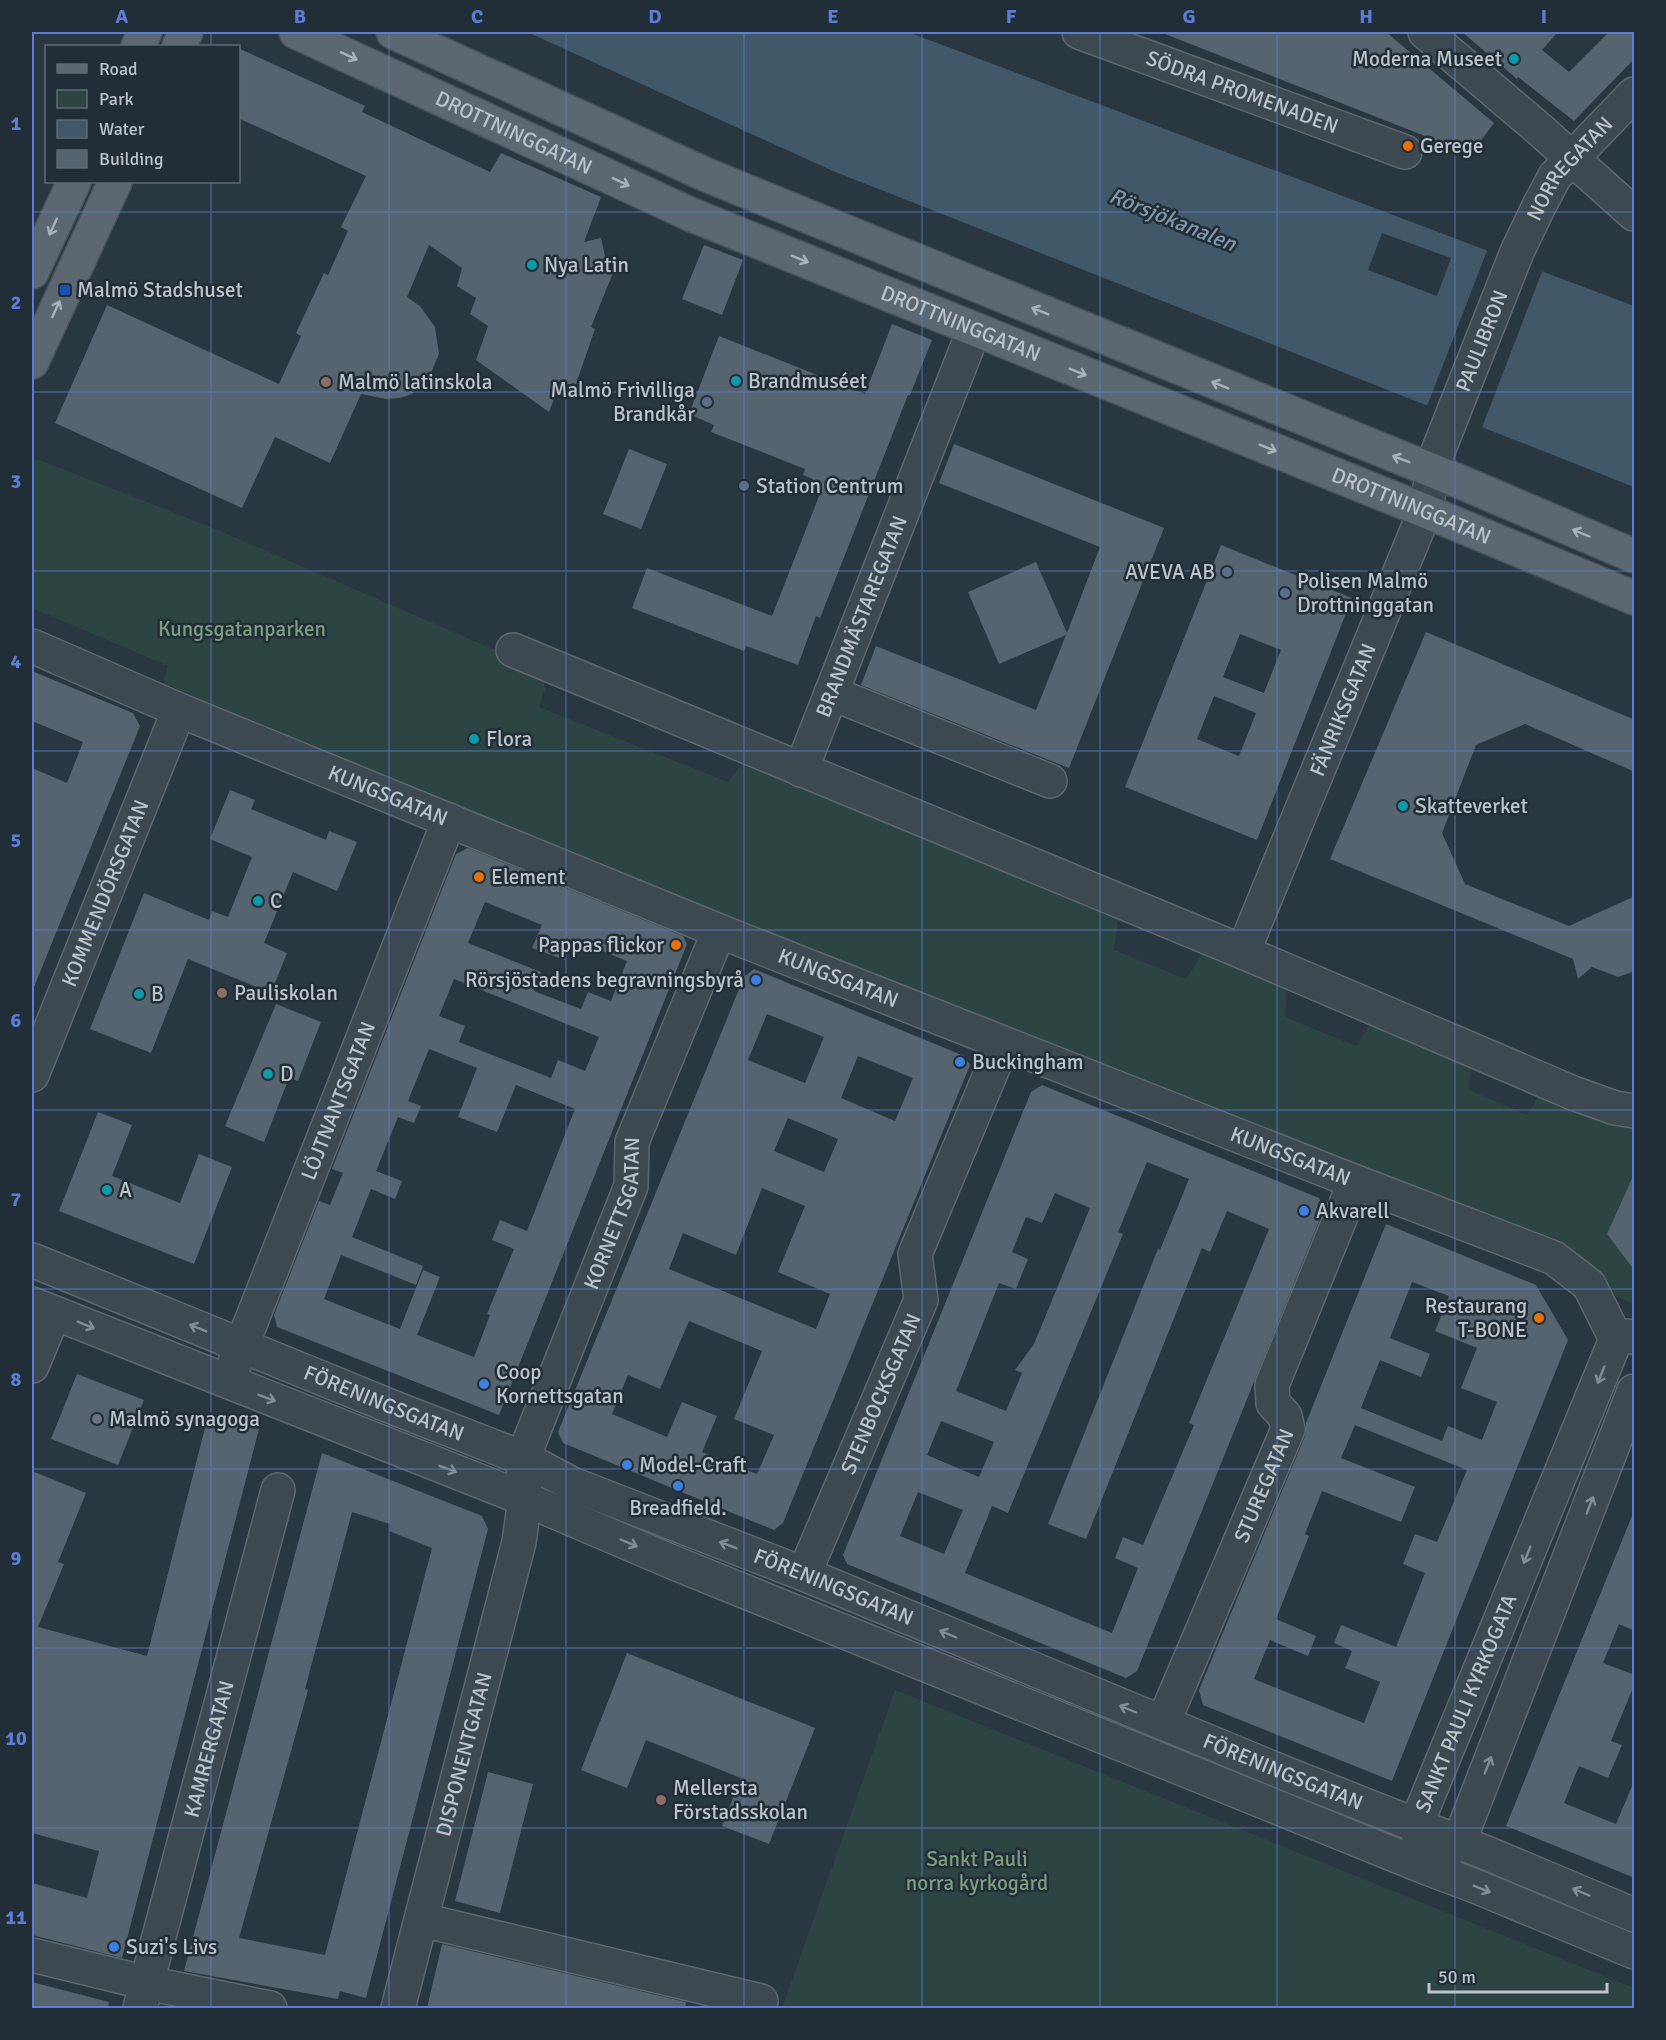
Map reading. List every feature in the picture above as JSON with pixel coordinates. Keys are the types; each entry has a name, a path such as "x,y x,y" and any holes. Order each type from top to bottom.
{"main road":[{"name":"DROTTNINGGATAN","path":"296,32 692,215 1635,598"},
{"name":"DROTTNINGGATAN","path":"393,32 709,176 1433,471 1635,556"},
{"path":"32,272 74,183"},
{"path":"32,362 116,183"}],"street":[{"path":"1425,32 1635,214"},
{"name":"SÖDRA PROMENADEN","path":"1098,34 1405,152"},
{"name":"NORREGATAN","path":"1517,252 1555,176 1635,94"},
{"name":"PAULIBRON","path":"1446,430 1517,252"},
{"name":"BRANDMÄSTAREGATAN","path":"801,770 974,330"},
{"name":"FÄNRIKSGATAN","path":"1243,952 1425,511 1433,471 1446,430"},
{"name":"KUNGSGATAN","path":"32,646 179,710 719,931 1554,1258 1589,1285 1625,1338"},
{"path":"513,650 1243,952 1573,1093 1615,1108 1635,1111"},
{"path":"831,693 1050,781"},
{"name":"KOMMENDÖRSGATAN","path":"32,1075 179,710"},
{"name":"LÖJTNANTSGATAN","path":"227,1382 449,820"},
{"name":"KORNETTSGATAN","path":"525,1498 523,1458 631,1186 632,1142 719,931"},
{"name":"STENBOCKSGATAN","path":"804,1574 921,1300 915,1254 1003,1044"},
{"name":"STUREGATAN","path":"1163,1723 1288,1429 1285,1416 1273,1403 1272,1385 1355,1182"},
{"name":"FÖRENINGSGATAN","path":"32,1260 523,1458 572,1484 804,1574 1635,1915"},
{"path":"32,1366 43,1308"},
{"name":"FÖRENINGSGATAN","path":"43,1308 525,1498 677,1564 1635,1952"},
{"name":"SANKT PAULI KYRKOGATA","path":"1625,1338 1416,1825 1427,1868 1459,1842 1635,1391"},
{"name":"KAMRERGATAN","path":"143,1996 278,1490"},
{"name":"DISPONENTGATAN","path":"398,2008 519,1542 525,1498"},
{"path":"422,1920 761,2001"},
{"path":"32,1954 143,1996 270,2008"}],"green space":[{"name":"Kungsgatanparken","path":"37,459 218,530 541,670 545,689 539,707 728,782 748,755 1120,908 1114,950 1186,979 1208,945 1287,984 1285,1017 1356,1046 1372,1022 1472,1058 1469,1090 1527,1115 1544,1087 1634,1116 1634,1304 163,683 168,666 32,608 32,469"},
{"name":"Sankt Pauli norra kyrkogård","path":"895,1690 1634,1988 1634,2008 782,2008"}],"water":[{"name":"Rörsjökanalen","path":"527,32 908,32 1634,306 1634,487 833,171"}],"pier":[{"path":"1382,233 1451,258 1437,296 1368,270"},
{"path":"1488,248 1543,269 1481,430 1426,409"}],"building":[{"path":"1160,32 1386,32 1494,123 1471,154"},
{"path":"1462,32 1558,32 1542,50 1569,72 1609,32 1635,32 1635,58 1574,121 1518,77 1517,79"},
{"path":"240,49 365,106 362,112 490,172 501,153 601,197 584,242 601,238 607,265 615,268 591,327 595,329 575,387 561,381 549,412 476,360 488,326 470,314 476,298 457,286 462,268 429,245 407,297 420,306 435,327 439,354 430,375 412,394 400,398 386,399 361,394 330,463 275,437 242,508 55,423 107,305 279,384 301,336 296,333 324,273 328,275 348,231 341,227 366,176 240,119"},
{"path":"704,245 743,260 722,315 682,299"},
{"path":"892,324 932,340 820,618 816,616 798,665 746,646 744,651 632,608 647,568 772,616 821,491 810,487 813,479 803,475 805,469 711,432 714,425 689,414 719,336 865,394"},
{"path":"954,444 1164,528 1069,768 861,685 876,646 1036,710 1066,635 999,664 968,592 1036,562 1067,633 1100,547 939,483"},
{"path":"629,449 667,464 641,529 603,514"},
{"path":"1221,545 1352,598 1257,840 1125,787","holes":["1240,634 1281,650 1264,693 1223,677","1214,696 1256,713 1239,756 1197,739"]},
{"name":"Skatteverket","path":"1426,632 1635,720 1635,772 1525,724 1476,745 1442,833 1465,884 1569,926 1635,896 1635,971 1618,977 1592,967 1578,979 1573,959 1330,859"},
{"path":"32,671 133,713 140,726 32,992 32,768 67,783 83,742 32,721"},
{"path":"230,790 255,800 251,809 326,840 329,831 357,842 337,891 293,872 264,943 287,953 271,993 188,959 151,1053 90,1029 144,893 209,920 212,911 228,917 252,857 210,839"},
{"path":"468,848 683,936 687,944 499,1415 277,1327 274,1315 319,1201 330,1205 343,1173 332,1169 456,854","holes":["485,902 542,925 532,948 565,960 573,939 627,961 611,1001 588,992 581,1009 534,991 541,972 468,943","454,979 599,1037 585,1071 558,1060 551,1078 459,1042 465,1026 439,1016","429,1049 477,1068 458,1117 497,1132 516,1085 575,1109 527,1231 500,1220 492,1240 514,1249 487,1314 490,1315 474,1357 417,1335 440,1277 423,1270 400,1329 324,1299 341,1255 416,1285 423,1266 352,1237 371,1189 395,1199 402,1181 376,1171 398,1117 414,1123 421,1106 408,1101"]},
{"path":"754,969 964,1056 970,1065 783,1523 774,1530 563,1443 558,1432 744,977","holes":["767,1014 824,1037 805,1083 748,1060","858,1056 913,1078 895,1121 841,1098","788,1118 838,1139 824,1172 774,1151","762,1188 805,1206 778,1272 830,1294 816,1329 669,1269 683,1233 736,1255","689,1321 762,1351 734,1419 774,1435 757,1474 702,1452 717,1416 682,1402 667,1437 612,1414 628,1375 660,1389"]},
{"name":"D","path":"276,1004 321,1022 298,1081 289,1078 264,1142 225,1126"},
{"path":"1042,1085 1319,1198 1324,1209 1137,1671 1126,1678 847,1564 843,1555 1031,1092","holes":["1147,1162 1189,1179 1160,1250 1158,1249 1048,1524 1086,1539 1202,1248 1210,1252 1227,1211 1269,1229 1189,1423 1194,1425 1143,1545 1123,1537 1115,1558 1138,1568 1112,1633 965,1573 992,1506 1008,1513 1123,1234 1118,1232","1055,1193 1090,1208 1034,1344 1015,1370 1022,1373 1006,1411 956,1391 999,1283 1016,1289 1028,1259 1012,1252 1026,1217 1042,1223","941,1421 994,1442 979,1477 927,1455","918,1492 963,1510 944,1554 900,1536"]},
{"name":"A","path":"98,1112 132,1125 112,1176 180,1203 199,1154 232,1167 194,1264 59,1211"},
{"path":"1635,1172 1635,1271 1607,1234"},
{"path":"1386,1224 1536,1285 1568,1340 1392,1781 1203,1705 1199,1690 1305,1436 1306,1423","holes":["1412,1282 1449,1296 1435,1331 1477,1348 1461,1388 1497,1402 1482,1440 1448,1426 1442,1441 1361,1408 1380,1360 1421,1377 1430,1354 1390,1338","1355,1425 1467,1470 1437,1542 1415,1534 1403,1564 1425,1573 1396,1647 1341,1625 1334,1643 1352,1651 1345,1668 1380,1682 1364,1723 1254,1679 1270,1640 1308,1656 1316,1636 1276,1619 1309,1536 1305,1534 1322,1491 1401,1522 1415,1487 1341,1458"]},
{"name":"Malmö synagoga","path":"77,1374 144,1400 118,1465 51,1439"},
{"path":"208,1416 259,1429 122,1958 32,1935 32,1883 87,1898 99,1851 32,1833 32,1471 86,1493 58,1562 64,1564 38,1627 147,1656"},
{"path":"322,1453 482,1516 488,1529 366,1998 340,1991 338,1999 184,1971","holes":["352,1512 390,1524 389,1531 432,1548 325,1955 239,1938 308,1690 305,1689"]},
{"path":"1634,1511 1635,1631 1619,1624 1603,1663 1635,1675 1635,1683 1611,1741 1622,1745 1608,1778 1579,1766 1564,1803 1616,1824 1635,1779 1635,1878 1506,1826"},
{"path":"627,1653 815,1728 769,1844 722,1826 741,1778 646,1740 627,1788 581,1770"},
{"path":"488,1772 533,1784 500,1913 455,1901"},
{"path":"442,1944 686,2002 685,2008 427,2008"},
{"path":"32,1982 109,2002 108,2008 32,2008"}],"place":[{"name":"Moderna Museet","path":"1514,59"},
{"name":"Gerege","path":"1408,146"},
{"name":"Nya Latin","path":"532,265"},
{"name":"Malmö Stadshuset","path":"65,290"},
{"name":"Brandmuséet","path":"736,381"},
{"name":"Malmö latinskola","path":"326,382"},
{"name":"Malmö Frivilliga Brandkår","path":"707,402"},
{"name":"Station Centrum","path":"744,486"},
{"name":"AVEVA AB","path":"1227,572"},
{"name":"Polisen Malmö Drottninggatan","path":"1285,593"},
{"name":"Flora","path":"474,739"},
{"name":"Skatteverket","path":"1403,806"},
{"name":"Element","path":"479,877"},
{"name":"C","path":"258,901"},
{"name":"Pappas flickor","path":"676,945"},
{"name":"Rörsjöstadens begravningsbyrå","path":"756,980"},
{"name":"Pauliskolan","path":"222,993"},
{"name":"B","path":"139,994"},
{"name":"Buckingham","path":"960,1062"},
{"name":"D","path":"268,1074"},
{"name":"A","path":"107,1190"},
{"name":"Akvarell","path":"1304,1211"},
{"name":"Restaurang T-BONE","path":"1539,1318"},
{"name":"Coop Kornettsgatan","path":"484,1384"},
{"name":"Malmö synagoga","path":"97,1419"},
{"name":"Model-Craft","path":"627,1465"},
{"name":"Breadfield.","path":"678,1486"},
{"name":"Mellersta Förstadsskolan","path":"661,1800"},
{"name":"Suzi's Livs","path":"114,1947"}]}
